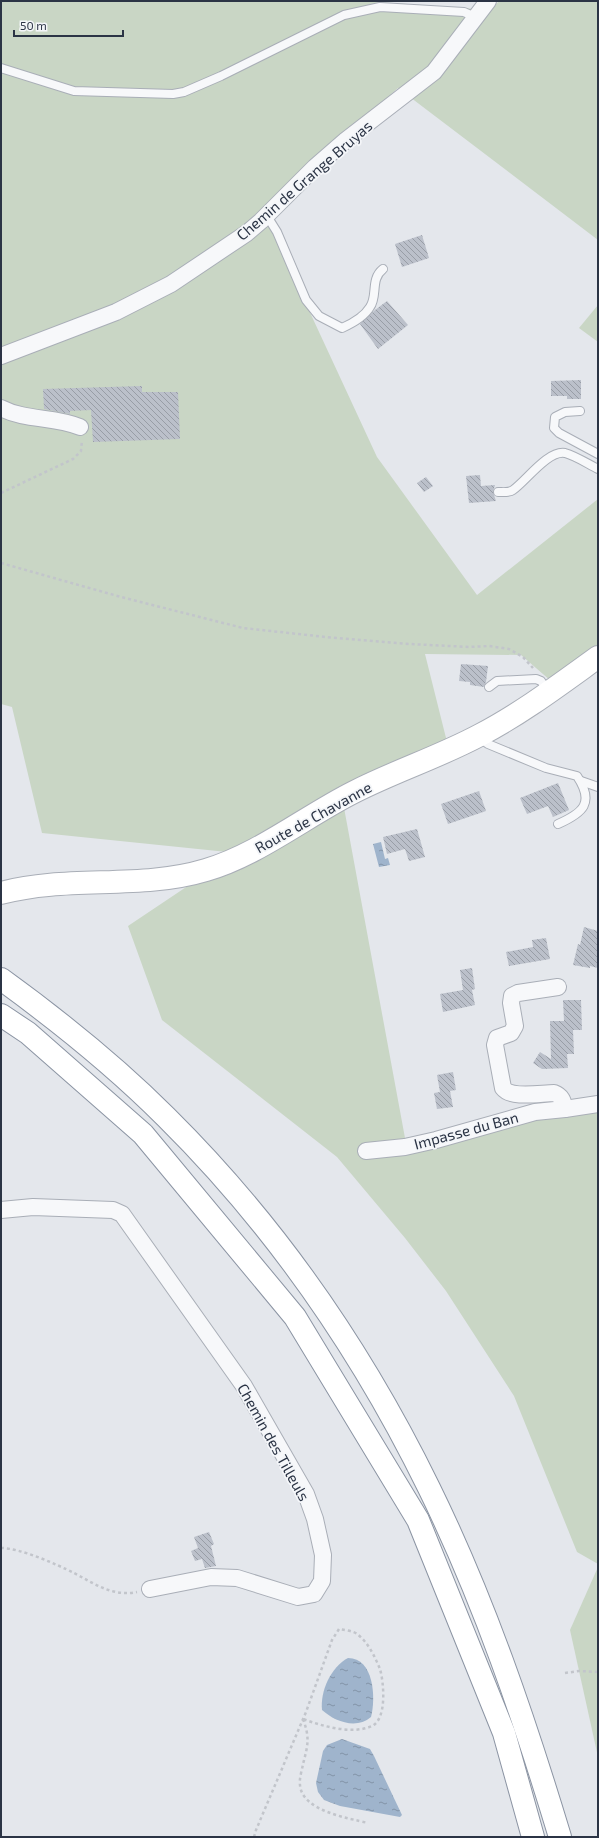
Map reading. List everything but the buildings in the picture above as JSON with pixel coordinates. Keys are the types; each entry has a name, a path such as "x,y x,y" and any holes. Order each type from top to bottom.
{"main road":[{"name":"Route de Chavanne","path":"1,893 44,884 156,879 187,875 228,863 356,791 439,755 480,735 519,713 545,686 598,657"},
{"path":"1,979 77,1037 127,1080 165,1116 206,1159 285,1252 357,1357 387,1407 426,1481 458,1549 491,1630 532,1746 560,1837"},
{"path":"1,1015 28,1033 143,1134 295,1317 418,1520 504,1733 533,1837"}],"street":[{"name":"Chemin de Grange Bruyas","path":"1,356 116,312 171,284 247,233 267,216 315,167 346,140 434,72 488,1"},
{"path":"1,408 21,416 67,422 80,427"},
{"name":"Impasse du Ban","path":"558,987 518,993 512,996 511,1003 515,1026 514,1030 511,1034 497,1038 495,1045 502,1088 506,1092 513,1094 554,1092 560,1095 565,1109"},
{"name":"Impasse du Ban","path":"366,1151 405,1147 535,1112 598,1104"},
{"name":"Chemin des Tilleuls","path":"1,1210 33,1207 113,1210 122,1214 244,1386 306,1494 315,1519 323,1555 322,1581 314,1594 298,1597 237,1578 211,1577 150,1589"}],"lane":[{"path":"1,68 74,91 173,94 184,92 221,76 344,15 364,9 380,7 464,12 475,17"},
{"path":"267,216 277,232 306,300 319,316 332,324 342,328 350,324 370,307 376,278 383,270"},
{"path":"580,411 559,413 555,417 554,428 559,433 598,454"},
{"path":"498,492 513,490 533,471 557,454 563,452 598,469"},
{"path":"489,687 497,681 528,679 545,686"},
{"path":"480,735 488,744 546,768 578,776 586,797 584,806 580,813 558,824"},
{"path":"581,781 598,787"}],"path":[{"path":"1,493 73,459 81,451 82,442 80,427"},
{"path":"1,563 121,597 243,628 326,637 469,647 489,646 509,649 523,657 534,669 545,686"},
{"path":"1,1548 37,1557 73,1572 106,1590 127,1594 150,1589"},
{"path":"254,1837 303,1719 332,1640 339,1629 356,1633 370,1648 380,1670 384,1698 381,1717 372,1726 358,1729 339,1729 323,1726 303,1719"},
{"path":"565,1673 579,1671 598,1672"},
{"path":"303,1719 308,1733 308,1745 300,1785 304,1797 318,1808 330,1813 368,1823"}],"green space":[{"path":"1,1 380,1 490,10 499,1 598,1 598,240 398,88 262,209 377,457 477,595 598,499 598,647 551,681 521,655 425,654 447,742 340,786 405,1138 598,1103 598,1564 577,1552 514,1396 446,1291 405,1238 337,1157 162,1020 128,926 237,853 42,833 12,707 1,704"},
{"path":"598,305 598,342 579,328"},
{"path":"598,1567 598,1757 570,1630"}],"water":[{"path":"381,842 385,859 388,858 390,865 379,867 373,844"},
{"path":"348,1658 357,1660 363,1665 368,1672 373,1690 373,1709 371,1717 359,1723 345,1722 333,1718 322,1710 323,1695 328,1680 336,1667"},
{"path":"342,1739 370,1749 402,1815 400,1817 340,1806 324,1800 318,1792 316,1783 323,1751 327,1745"}]}
